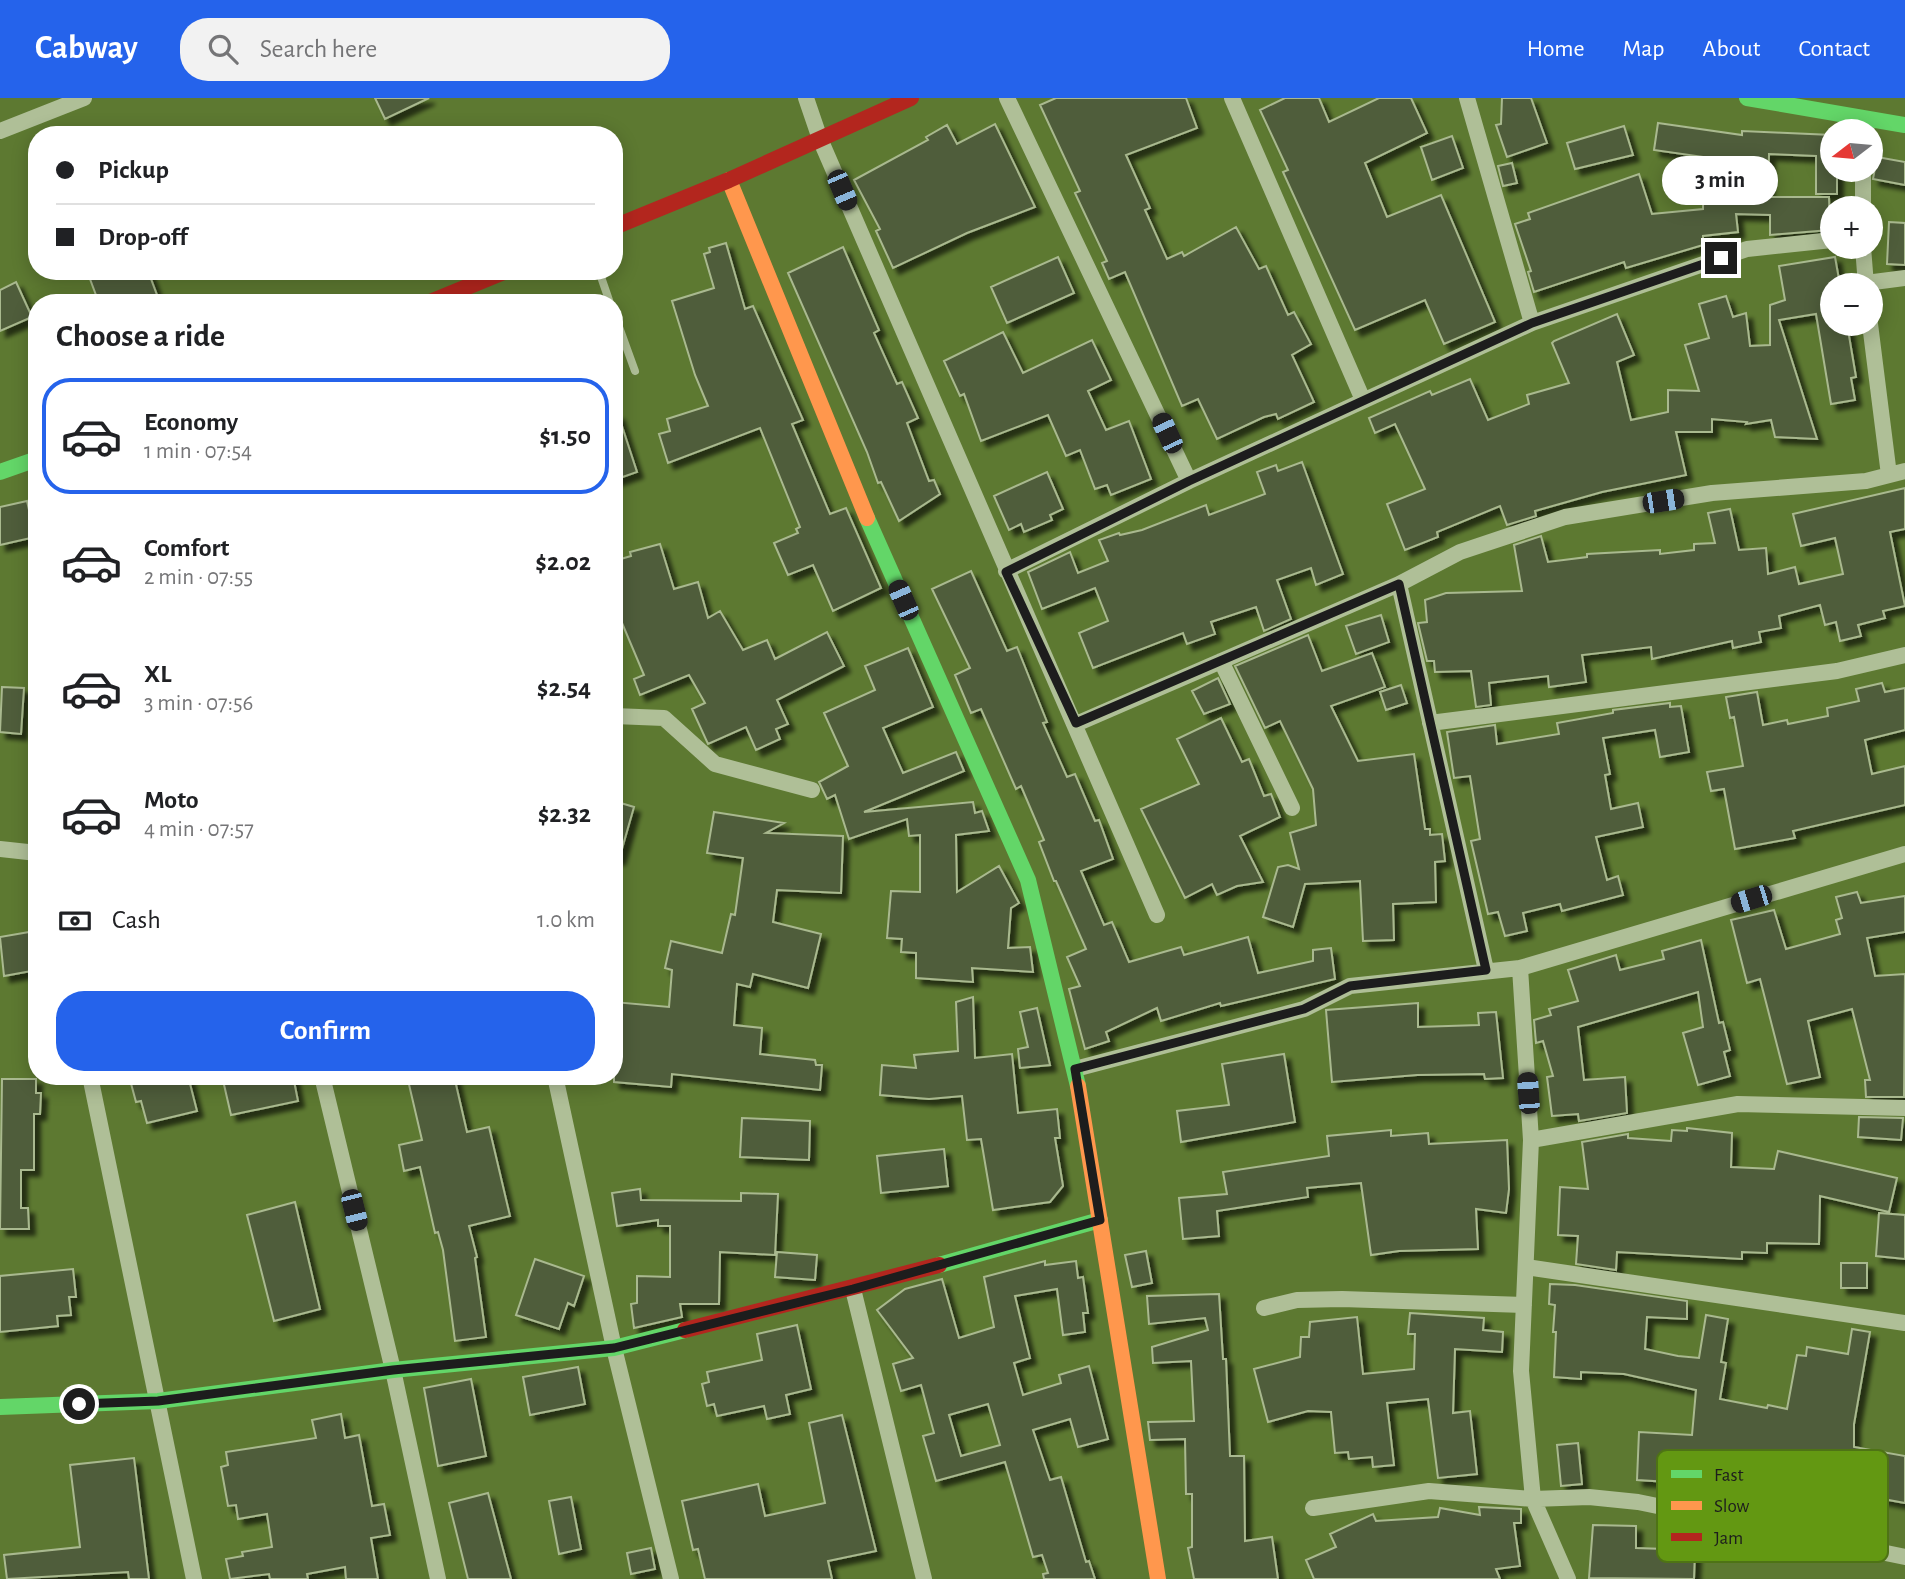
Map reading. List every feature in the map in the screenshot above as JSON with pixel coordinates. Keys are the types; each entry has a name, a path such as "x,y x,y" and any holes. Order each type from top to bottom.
{"street":[{"path":"0,131 56,103 84,98"},
{"path":"806,98 820,139 1006,572 1076,723 1157,915"},
{"path":"623,223 729,180 911,98"},
{"path":"1007,98 1189,481"},
{"path":"1232,98 1363,400"},
{"path":"1467,98 1532,323"},
{"path":"1747,98 1783,101 1846,119"},
{"path":"1883,124 1905,125"},
{"path":"729,180 836,448 1028,880 1075,1069 1158,1579"},
{"path":"1006,572 1189,481 1532,323 1747,249 1820,241"},
{"path":"1883,281 1905,278"},
{"path":"450,294 484,280"},
{"path":"1076,723 1399,584 1461,552 1565,517 1712,493 1866,481 1897,473 1872,336"},
{"path":"0,472 28,462"},
{"path":"1399,584 1486,970"},
{"path":"1430,723 1824,673 1905,655"},
{"path":"1221,661 1292,808"},
{"path":"623,716 664,718 715,764 812,790"},
{"path":"0,849 28,852"},
{"path":"1075,1069 1304,1009 1350,986 1520,968 1905,854"},
{"path":"1520,968 1531,1140 1521,1371 1533,1499 1568,1579"},
{"path":"92,1085 194,1579"},
{"path":"324,1085 393,1370 438,1579"},
{"path":"557,1085 614,1348 671,1579"},
{"path":"1531,1140 1738,1104 1905,1108"},
{"path":"0,1407 158,1401 393,1370 614,1348 853,1289 1100,1220"},
{"path":"1526,1268 1905,1323"},
{"path":"853,1289 924,1579"},
{"path":"1264,1308 1297,1300 1342,1299 1524,1305"},
{"path":"1313,1508 1429,1491 1533,1499 1589,1497 1657,1506"}],"lane":[{"path":"623,337 635,370"}],"building":[{"path":"375,98 429,98 385,119"},
{"path":"1056,98 1186,98 1197,128 1126,155 1150,208 1145,210 1167,259 1182,252 1184,256 1236,227 1259,269 1266,266 1288,315 1294,312 1311,344 1292,355 1314,402 1278,419 1276,414 1264,417 1217,439 1198,399 1182,406 1125,272 1109,279 1102,263 1107,261 1075,193 1080,191 1040,105"},
{"path":"1285,98 1319,98 1329,122 1379,98 1411,98 1427,133 1365,163 1387,217 1441,195 1495,322 1444,344 1425,300 1355,330 1283,172 1288,170 1260,110"},
{"path":"1502,98 1531,98 1547,143 1507,157 1496,125 1501,124"},
{"path":"1658,123 1742,135 1742,131 1820,134 1820,182 1837,182 1837,194 1816,194 1816,156 1769,154 1768,197 1820,197 1820,231 1770,235 1770,215 1736,214 1738,232 1703,236 1703,245 1626,268 1624,262 1534,292 1528,272 1531,271 1515,224 1530,219 1528,213 1639,174 1652,214 1703,209 1704,157 1654,150"},
{"path":"995,124 1035,207 967,233 893,268 876,231 880,229 854,180 928,140 926,137 947,125 957,144"},
{"path":"1624,126 1633,155 1575,169 1567,143"},
{"path":"1452,136 1463,168 1432,180 1421,147"},
{"path":"1883,158 1905,162 1905,185 1883,181"},
{"path":"1512,163 1517,183 1503,186 1498,166"},
{"path":"1889,222 1905,223 1905,265 1887,264"},
{"path":"726,243 745,309 753,306 803,420 792,424 830,514 846,508 881,588 833,611 813,565 788,575 774,543 798,533 796,529 800,527 760,428 668,463 659,434 670,431 667,419 708,406 695,375 672,301 714,288 704,254 710,252 709,248"},
{"path":"843,247 879,330 874,333 897,384 902,382 918,418 907,423 929,481 934,480 940,494 899,521 881,482 878,483 867,452 788,273"},
{"path":"1058,257 1074,293 1007,323 991,287"},
{"path":"1835,259 1838,273 1820,273 1820,336 1849,336 1856,377 1851,378 1855,400 1831,404 1816,314 1779,320 1817,439 1775,437 1771,420 1746,424 1747,422 1712,419 1712,432 1676,432 1686,475 1602,492 1535,511 1536,516 1507,525 1500,506 1437,532 1438,537 1405,550 1387,504 1425,489 1395,424 1375,433 1369,418 1430,391 1432,395 1470,379 1488,420 1529,404 1527,395 1569,383 1552,343 1617,314 1634,355 1617,362 1631,420 1668,412 1668,390 1699,391 1685,345 1709,338 1699,304 1726,296 1733,317 1746,313 1750,346 1770,345 1770,305 1785,300 1779,266"},
{"path":"90,280 151,280 157,294 96,294"},
{"path":"16,282 28,308 28,319 0,331 0,290"},
{"path":"1003,332 1023,373 1092,340 1111,380 1088,391 1106,430 1129,421 1151,479 1111,495 1107,485 1095,489 1080,450 1066,456 1048,415 981,441 964,394 960,396 944,361"},
{"path":"623,429 637,472 623,477"},
{"path":"1302,462 1343,574 1316,585 1311,568 1277,580 1291,619 1264,631 1256,607 1211,622 1215,634 1187,644 1183,633 1093,668 1079,633 1108,621 1095,588 1042,609 1028,572 1070,552 1078,573 1108,561 1099,540 1119,533 1120,535 1142,530 1206,505 1209,515 1265,494 1257,472 1276,465 1278,471"},
{"path":"1047,472 1063,509 1050,515 1052,520 1024,532 1021,524 1009,530 994,496"},
{"path":"1905,488 1905,529 1890,532 1905,606 1883,611 1885,618 1858,625 1861,636 1840,641 1836,622 1825,625 1820,605 1779,616 1781,628 1759,632 1761,642 1733,648 1732,641 1652,659 1651,647 1582,655 1586,682 1549,687 1548,676 1489,683 1491,705 1476,707 1471,671 1435,672 1434,661 1427,661 1418,623 1427,622 1425,600 1446,593 1522,591 1514,545 1541,536 1548,562 1587,557 1587,554 1660,550 1660,554 1694,550 1694,544 1715,543 1708,513 1730,509 1739,550 1766,548 1768,574 1795,567 1799,584 1843,574 1835,538 1801,546 1793,514"},
{"path":"27,501 28,539 0,545 0,507"},
{"path":"660,544 674,589 698,582 708,618 720,611 743,650 767,640 775,659 827,632 844,666 777,700 788,724 776,729 780,739 756,750 746,727 708,744 692,709 705,703 689,675 640,695 634,679 644,675 623,625 623,558 631,556 630,552"},
{"path":"971,571 1007,651 1017,647 1047,722 1043,723 1067,777 1075,774 1095,821 1099,820 1113,859 1081,871 1104,925 1112,922 1129,962 1181,947 1184,955 1248,937 1258,973 1313,961 1313,950 1331,948 1335,979 1221,1006 1220,1003 1161,1021 1157,1008 1106,1032 1109,1041 1085,1049 1069,989 1080,986 1067,957 1086,949 1054,881 1039,842 1044,840 1021,786 1016,789 981,709 971,713 955,675 970,668 932,589"},
{"path":"1381,615 1389,642 1356,654 1346,626"},
{"path":"1308,635 1322,671 1372,653 1385,687 1331,706 1358,761 1414,754 1425,829 1430,829 1430,835 1442,834 1445,861 1435,862 1436,902 1393,904 1394,940 1363,941 1360,881 1305,884 1293,927 1263,917 1278,867 1288,865 1299,869 1290,833 1316,825 1313,789 1280,721 1265,728 1235,666"},
{"path":"908,648 933,707 883,728 903,773 956,752 964,771 864,812 973,802 975,813 982,811 989,831 956,835 957,892 999,866 1019,903 1011,908 1008,948 1030,947 1033,972 972,968 973,982 916,978 916,953 901,952 902,939 887,938 891,891 920,892 920,835 909,836 907,819 849,839 835,795 827,799 819,782 848,766 824,713 875,690 865,666"},
{"path":"1218,678 1230,704 1204,714 1192,691"},
{"path":"1882,683 1885,692 1905,688 1905,730 1865,740 1872,774 1905,766 1905,805 1793,831 1795,838 1735,849 1724,789 1711,791 1707,772 1743,766 1734,717 1730,718 1726,697 1757,692 1763,725 1787,720 1788,724 1828,716 1827,708 1859,701 1856,689"},
{"path":"1401,685 1407,703 1386,710 1380,692"},
{"path":"2,687 24,688 21,734 0,732"},
{"path":"1670,703 1670,707 1681,706 1689,752 1660,757 1655,730 1603,738 1610,774 1605,775 1611,809 1638,803 1643,827 1596,837 1607,880 1618,876 1623,895 1562,911 1560,904 1523,913 1527,931 1505,936 1498,912 1488,914 1471,841 1480,839 1470,776 1454,778 1447,732 1495,725 1497,744 1559,734 1557,723 1613,713 1613,710"},
{"path":"1221,718 1242,762 1249,759 1264,796 1271,794 1280,817 1240,836 1263,882 1237,886 1217,895 1212,884 1185,898 1141,809 1199,784 1177,739"},
{"path":"623,804 634,807 623,845"},
{"path":"714,812 784,823 766,833 843,836 841,893 777,890 773,922 821,934 808,988 753,974 750,987 737,984 734,1025 762,1028 760,1054 815,1060 816,1065 822,1065 820,1090 672,1074 671,1087 623,1083 623,1003 669,1007 672,970 665,968 671,941 722,953 731,914 735,915 743,858 707,853"},
{"path":"1857,892 1861,903 1905,896 1905,932 1867,938 1875,976 1905,974 1904,1097 1866,1097 1865,1080 1870,1080 1852,1009 1808,1021 1820,1077 1787,1084 1760,979 1747,983 1731,920 1774,910 1786,949 1840,934 1836,920 1842,918 1836,897"},
{"path":"28,932 28,972 4,976 0,937"},
{"path":"1701,940 1719,1023 1723,1022 1730,1050 1724,1052 1730,1076 1698,1085 1683,1033 1703,1027 1698,992 1578,1027 1584,1080 1625,1077 1627,1113 1579,1121 1578,1114 1552,1116 1547,1077 1553,1076 1543,1041 1536,1043 1534,1020 1551,1015 1549,1009 1578,1001 1568,970 1616,955 1620,970 1664,959 1662,951"},
{"path":"973,997 975,1058 1012,1054 1018,1113 1057,1109 1060,1138 1055,1138 1063,1186 1050,1202 993,1210 981,1139 967,1140 962,1096 929,1099 880,1095 882,1065 916,1068 914,1055 958,1051 956,1002"},
{"path":"1418,1003 1418,1027 1479,1025 1478,1013 1496,1012 1503,1078 1485,1079 1484,1074 1417,1075 1332,1082 1326,1010"},
{"path":"1037,1008 1050,1065 1020,1068 1018,1049 1028,1047 1020,1012"},
{"path":"1284,1054 1295,1122 1181,1142 1177,1111 1229,1105 1222,1064"},
{"path":"2,1079 28,1079 28,1085 36,1085 36,1093 41,1093 40,1114 34,1114 34,1170 21,1170 21,1208 28,1208 29,1229 0,1229"},
{"path":"131,1085 190,1085 197,1111 147,1123 141,1101 136,1102"},
{"path":"224,1085 295,1085 298,1101 231,1115"},
{"path":"409,1085 456,1085 467,1132 489,1127 510,1216 469,1226 477,1257 486,1337 455,1341 443,1250 438,1232 435,1233 420,1167 404,1171 399,1145 422,1140"},
{"path":"1859,1117 1903,1118 1901,1140 1858,1137"},
{"path":"742,1118 810,1121 809,1160 740,1157"},
{"path":"1687,1128 1732,1133 1731,1167 1774,1169 1778,1151 1897,1178 1889,1212 1820,1196 1819,1244 1767,1243 1767,1253 1742,1252 1742,1259 1617,1252 1616,1270 1576,1264 1578,1236 1558,1235 1560,1187 1588,1189 1582,1142 1628,1134 1628,1138 1671,1141 1672,1130 1687,1131"},
{"path":"1391,1130 1391,1136 1428,1133 1429,1144 1507,1140 1509,1189 1506,1213 1476,1209 1478,1249 1399,1251 1371,1255 1361,1183 1307,1188 1308,1197 1217,1211 1219,1236 1183,1239 1179,1198 1227,1194 1223,1172 1329,1156 1327,1136"},
{"path":"944,1149 948,1186 881,1193 877,1156"},
{"path":"640,1189 641,1200 741,1201 741,1193 778,1194 775,1255 720,1252 719,1304 680,1304 682,1317 634,1328 631,1304 637,1303 637,1276 670,1277 670,1226 658,1226 658,1220 617,1226 612,1193"},
{"path":"295,1202 320,1309 274,1321 247,1215"},
{"path":"1879,1213 1905,1215 1905,1259 1876,1256"},
{"path":"1146,1251 1152,1283 1132,1287 1125,1255"},
{"path":"777,1252 817,1255 815,1280 775,1277"},
{"path":"535,1259 584,1276 574,1306 568,1303 559,1329 516,1315"},
{"path":"1045,1261 1045,1265 1076,1261 1078,1278 1083,1277 1088,1313 1083,1313 1085,1332 1063,1335 1057,1289 1015,1296 1030,1358 1014,1363 1023,1395 1061,1383 1059,1375 1089,1366 1108,1439 1078,1447 1070,1419 1033,1430 1050,1480 1061,1477 1086,1562 1089,1561 1095,1579 1044,1579 1043,1574 1048,1573 1042,1555 1033,1557 1005,1462 936,1481 923,1436 934,1433 921,1385 901,1391 893,1364 913,1358 877,1310 905,1289 942,1279 959,1338 994,1327 984,1277","holes":["988,1404 1000,1445 961,1456 949,1415"]},
{"path":"1841,1263 1867,1263 1867,1288 1841,1288"},
{"path":"73,1269 76,1297 69,1297 71,1315 57,1316 58,1326 0,1332 0,1276"},
{"path":"1550,1284 1687,1301 1687,1319 1647,1317 1645,1349 1699,1358 1706,1315 1728,1319 1721,1362 1726,1363 1720,1399 1767,1408 1768,1405 1787,1409 1797,1355 1806,1356 1807,1347 1848,1354 1852,1329 1870,1332 1854,1424 1854,1447 1871,1450 1657,1450 1657,1481 1637,1480 1639,1432 1692,1435 1696,1390 1624,1374 1581,1372 1581,1379 1554,1377 1555,1305 1549,1304"},
{"path":"1219,1294 1223,1359 1226,1359 1230,1456 1244,1456 1245,1541 1272,1537 1278,1579 1194,1579 1188,1548 1192,1547 1192,1494 1186,1494 1185,1439 1150,1440 1148,1422 1194,1421 1191,1361 1153,1363 1152,1347 1208,1330 1205,1318 1149,1324 1147,1296"},
{"path":"1410,1313 1484,1318 1483,1330 1503,1332 1502,1352 1455,1349 1453,1413 1470,1411 1477,1474 1438,1478 1428,1399 1387,1403 1394,1465 1373,1467 1372,1457 1349,1459 1348,1452 1335,1453 1331,1412 1308,1411 1268,1422 1254,1369 1300,1357 1301,1337 1309,1337 1310,1322 1357,1317 1363,1374 1414,1369 1415,1334 1408,1334"},
{"path":"797,1325 811,1389 786,1395 790,1414 767,1419 764,1406 717,1416 714,1404 707,1406 702,1384 709,1382 707,1372 762,1360 757,1334"},
{"path":"578,1367 585,1404 530,1415 523,1377"},
{"path":"471,1379 486,1456 438,1466 424,1388"},
{"path":"341,1414 345,1438 359,1435 372,1506 384,1504 390,1535 371,1538 378,1579 346,1579 345,1567 307,1574 308,1579 270,1579 269,1574 230,1579 226,1559 243,1556 242,1552 272,1547 267,1514 238,1519 236,1505 228,1506 221,1467 228,1465 226,1452 316,1438 312,1420"},
{"path":"842,1415 876,1551 828,1561 832,1579 705,1579 698,1549 693,1550 682,1501 758,1484 765,1516 825,1503 809,1423"},
{"path":"1578,1443 1582,1484 1561,1486 1557,1445"},
{"path":"1888,1453 1905,1456 1905,1503 1888,1500"},
{"path":"134,1458 149,1579 129,1579 128,1572 7,1579 4,1555 80,1547 70,1465"},
{"path":"488,1493 511,1579 468,1579 449,1503"},
{"path":"571,1497 581,1549 559,1554 549,1501"},
{"path":"1479,1507 1521,1509 1521,1523 1514,1523 1520,1566 1496,1569 1500,1579 1314,1579 1306,1560 1336,1547 1330,1534 1373,1514 1376,1521 1438,1517 1440,1508 1480,1515"},
{"path":"1593,1525 1636,1526 1636,1548 1657,1549 1657,1562 1695,1562 1694,1579 1589,1578"},
{"path":"651,1548 655,1569 631,1574 627,1553"}],"traffic: fast":[{"path":"1747,98 1905,125"},
{"path":"0,472 28,462"},
{"path":"867,518 1028,880 1078,1086"},
{"path":"939,1265 1100,1220"},
{"path":"0,1407 158,1401 393,1370 614,1348 685,1330"}],"traffic: slow":[{"path":"729,180 867,518"},
{"path":"1078,1086 1158,1579"}],"traffic: jam":[{"path":"623,223 729,180 911,98"},
{"path":"450,294 484,280"},
{"path":"685,1330 939,1265"}],"route":[{"path":"79,1404 158,1401 393,1370 614,1348 853,1289 1100,1220 1075,1069 1304,1009 1350,986 1486,970 1399,584 1076,723 1006,572 1189,481 1532,323 1721,258"}]}
